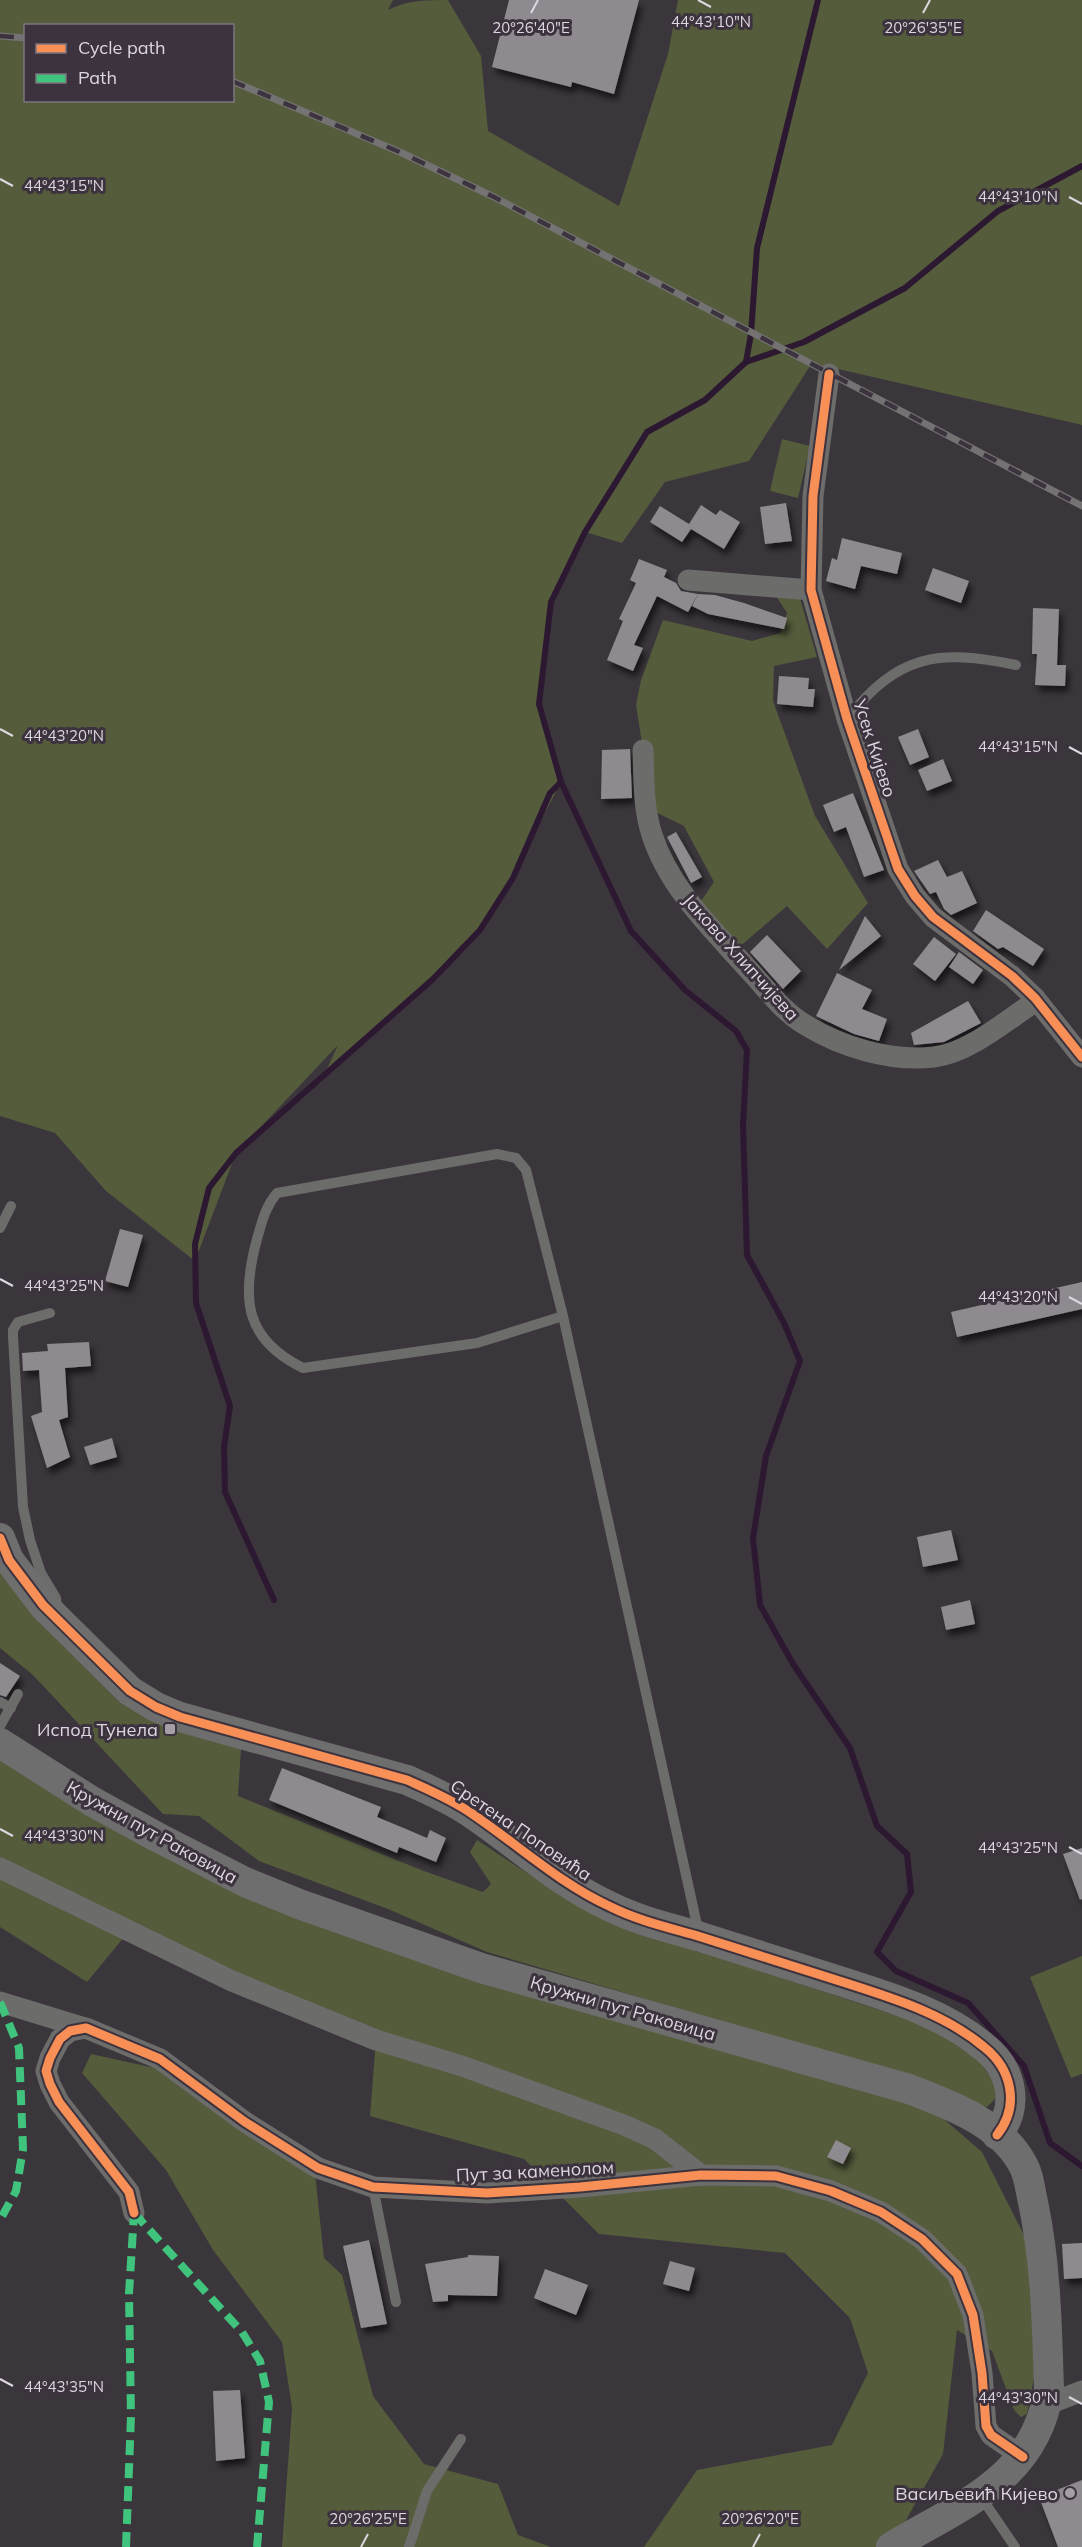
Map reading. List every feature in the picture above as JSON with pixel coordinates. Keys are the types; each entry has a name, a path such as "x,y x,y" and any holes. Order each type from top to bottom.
{"main road":[{"name":"Сретена Поповића","path":"0,1538 9,1560 43,1605 130,1690 156,1707 180,1717 407,1780 442,1796 469,1812 575,1887 607,1906 886,1996 945,2021 984,2047 1000,2064 1009,2086 1011,2102 1010,2115 997,2134"},
{"name":"Кружни пут Раковица","path":"0,1743 93,1802 156,1837 245,1882 299,1904 482,1968 909,2089 973,2116 997,2134 1022,2162 1027,2174 1037,2223 1045,2282 1049,2389 1046,2405 1038,2432 1023,2457 1002,2479 891,2547"}],"street":[{"name":"Усек Кијево","path":"829,374 813,496 811,590 847,719 898,869 915,896 933,917 989,957 1036,1001 1082,1057"},
{"path":"688,580 811,590"},
{"name":"Јакова Хлипчијева","path":"644,750 645,807 653,837 678,886 774,998 802,1024 848,1045 875,1052 912,1059 937,1057 961,1050 1036,1001"},
{"path":"0,1868 232,1980 376,2040 462,2066 624,2125 655,2139 701,2175"},
{"name":"Пут за каменолом","path":"0,2002 86,2028 160,2059 245,2122 318,2168 373,2187 487,2193 580,2187 701,2175 776,2176 831,2191 881,2212 922,2239 957,2274 973,2315 982,2373 986,2426 991,2435 1023,2457"},
{"path":"86,2028 70,2031 60,2039 46,2072 59,2102 129,2192 134,2213"},
{"path":"1046,2405 1082,2391"}],"lane":[{"path":"847,719 867,693 884,679 917,663 940,657 979,657 1016,665"},
{"path":"563,1316 477,1343 303,1368 281,1358 256,1328 249,1305 251,1264 267,1205 277,1193 497,1154 516,1158 526,1170 563,1316 700,1937"},
{"path":"0,1228 11,1206"},
{"path":"50,1313 18,1322 13,1330 13,1337 23,1507 30,1540 41,1573 56,1598 58,1620"},
{"path":"0,1726 18,1694"},
{"path":"0,1702 10,1708"},
{"path":"373,2187 396,2302"},
{"path":"409,2547 428,2491 462,2439"},
{"path":"979,2495 1015,2547"}],"green space":[{"path":"0,0 393,0 388,10 410,2 448,0 481,56 488,131 619,206 668,54 678,0 1082,0 1082,425 812,363 749,461 665,482 622,543 585,532 551,602 539,704 561,782 522,857 480,930 421,990 324,1075 338,1045 236,1153 195,1261 106,1191 55,1133 0,1116"},
{"path":"782,439 810,446 798,498 770,491"},
{"path":"774,593 799,595 817,657 774,666 773,701 815,816 868,903 827,949 787,906 738,948 699,904 714,882 684,826 645,807 643,750 636,705 641,680 663,620 752,641 780,633 787,613"},
{"path":"0,1538 130,1691 241,1749 238,1796 424,1871 483,1892 491,1884 470,1852 477,1840 559,1894 729,1961 941,2030 977,2058 998,2087 995,2099 987,2107 973,2104 929,2083 487,1952 388,1909 259,1861 199,1816 163,1814 33,1675 0,1648"},
{"path":"0,1743 245,1882 909,2089 982,2152 1024,2235 1037,2307 1038,2358 1027,2414 1021,2417 1014,2410 992,2351 957,2330 943,2454 891,2547 644,2547 697,2470 832,2445 868,2373 850,2318 785,2253 599,2234 524,2159 370,2116 376,2040 129,1931 87,1982 0,1927"},
{"path":"1082,1956 1082,2074 1071,2078 1030,1977"},
{"path":"91,2054 155,2068 315,2173 324,2258 342,2275 373,2396 424,2464 498,2484 518,2535 551,2547 282,2547 292,2408 282,2342 213,2250 166,2170 82,2073"}],"building":[{"path":"509,0 639,0 614,94 572,82 571,87 492,67"},
{"path":"786,503 792,541 765,544 760,507"},
{"path":"701,505 716,515 720,510 740,522 724,549 691,529 682,542 650,522 660,506 689,524"},
{"path":"842,538 902,553 897,574 861,566 855,589 826,581 832,558 837,560"},
{"path":"639,559 667,570 664,577 676,583 681,591 698,594 688,612 657,596 634,645 643,648 633,671 607,660 623,621 619,619 636,583 630,580"},
{"path":"933,568 969,581 961,603 925,590"},
{"path":"698,594 715,595 787,618 784,629 708,614 692,606"},
{"path":"1033,608 1059,609 1057,665 1066,665 1065,686 1035,685 1037,654 1032,654"},
{"path":"779,676 809,678 808,689 815,689 813,707 777,704"},
{"path":"918,729 929,757 910,765 898,737"},
{"path":"630,749 632,798 601,799 602,750"},
{"path":"943,759 952,781 927,791 918,770"},
{"path":"853,793 884,870 864,877 846,827 834,832 823,805"},
{"path":"676,832 702,877 691,883 667,837"},
{"path":"938,860 947,877 962,871 977,903 951,915 944,909 936,892 930,894 914,871"},
{"path":"986,910 1044,949 1033,966 1003,947 998,949 973,931"},
{"path":"865,916 881,936 839,970"},
{"path":"767,935 801,971 783,989 750,952"},
{"path":"934,937 956,954 935,981 913,964"},
{"path":"959,952 983,970 973,984 949,967"},
{"path":"837,973 872,990 862,1009 887,1019 879,1041 854,1034 816,1016"},
{"path":"968,1001 981,1023 944,1042 914,1045 911,1033"},
{"path":"120,1229 143,1235 128,1287 105,1281"},
{"path":"1082,1282 1082,1309 957,1337 951,1312"},
{"path":"89,1342 91,1366 65,1368 68,1417 59,1420 70,1457 47,1468 31,1416 42,1412 39,1370 23,1371 22,1353 48,1351 47,1344"},
{"path":"112,1438 117,1457 90,1465 84,1447"},
{"path":"951,1530 958,1560 923,1567 917,1537"},
{"path":"970,1600 975,1624 946,1630 941,1607"},
{"path":"0,1663 20,1676 6,1697 0,1695"},
{"path":"282,1768 381,1807 377,1817 427,1838 430,1830 446,1838 436,1862 399,1847 397,1853 269,1800"},
{"path":"1082,1848 1082,1899 1080,1900 1063,1854"},
{"path":"836,2140 851,2148 843,2164 827,2157"},
{"path":"369,2240 387,2324 361,2328 343,2246"},
{"path":"1082,2243 1082,2278 1064,2279 1062,2244"},
{"path":"468,2255 499,2256 497,2296 448,2295 448,2301 433,2302 425,2264 468,2257"},
{"path":"670,2261 695,2268 689,2291 663,2284"},
{"path":"545,2269 588,2285 576,2315 534,2298"},
{"path":"240,2390 245,2458 216,2461 213,2391"},
{"path":"1082,2480 1082,2547 1058,2547 1039,2497"}],"waterway":[{"path":"561,782 539,704 551,602 585,532 647,432 705,400 746,362 751,334 757,248 818,0"},
{"path":"746,362 804,342 905,288 998,211 1082,166"},
{"path":"274,1600 225,1492 224,1447 230,1406 196,1303 195,1244 209,1188 236,1153 433,979 480,930 513,878 550,793 561,782 631,931 685,990 736,1031 747,1050 743,1125 747,1255 784,1323 800,1361 766,1456 753,1538 760,1605 793,1664 850,1748 877,1826 907,1854 911,1892 877,1952 896,1971 968,2003 1024,2066 1050,2143 1082,2166"}],"railway":[{"path":"0,36 24,38"},
{"path":"234,82 402,153 494,197 1082,506"}],"marked path":[{"path":"0,2002 19,2048 23,2149 16,2191 0,2220"},
{"path":"134,2213 242,2332 260,2361 269,2402 257,2547"},
{"path":"126,2547 131,2416 129,2294 134,2213"}],"cycle path":[{"path":"829,374 813,496 811,590 847,719 898,869 915,896 933,917 1012,976 1035,998 1082,1057"},
{"path":"0,1538 9,1560 43,1605 130,1691 156,1707 180,1717 407,1780 463,1808 574,1887 622,1912 885,1996 920,2009 953,2026 994,2056 1006,2077 1010,2088 1009,2112 997,2135"},
{"path":"134,2213 129,2192 59,2102 50,2084 46,2071 50,2058 60,2039 70,2031 86,2028 160,2059 245,2122 318,2168 373,2187 487,2193 580,2187 701,2175 776,2176 831,2191 881,2212 922,2239 957,2274 973,2315 982,2373 986,2426 991,2435 1023,2457"}],"place":[{"name":"Испод Тунела","path":"170,1729"},
{"name":"Васиљевић Кијево","path":"1070,2493"}]}
